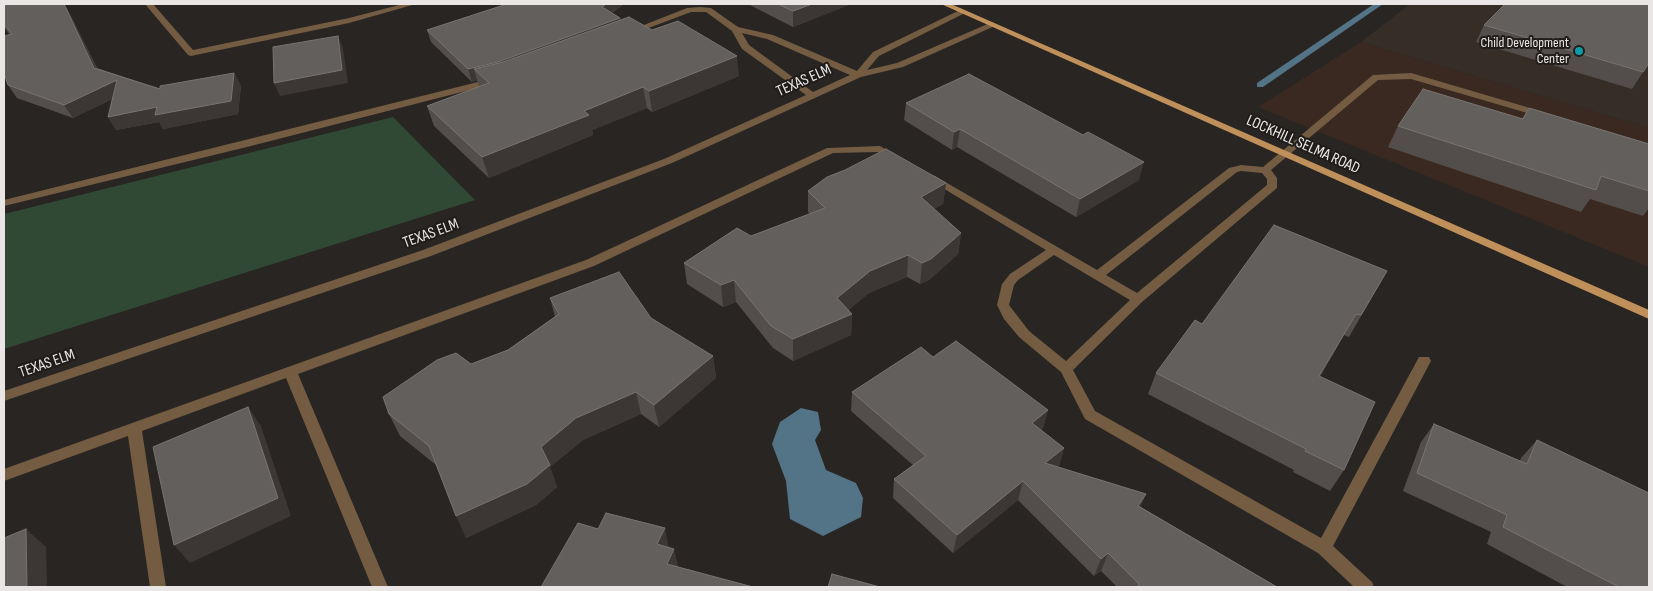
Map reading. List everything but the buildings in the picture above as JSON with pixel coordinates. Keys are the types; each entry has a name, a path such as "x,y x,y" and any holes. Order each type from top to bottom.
{"main road":[{"name":"LOCKHILL SELMA ROAD","path":"945,4 1649,315"}],"street":[{"path":"148,4 191,53 349,20 412,4"},
{"path":"616,37 690,10 700,8 708,10 734,29 745,47 812,95"},
{"name":"TEXAS ELM","path":"858,75 876,54 963,12"},
{"name":"TEXAS ELM","path":"4,396 427,253 668,161 858,75 900,65 993,25"},
{"path":"734,29 770,37 858,75"},
{"path":"1098,275 1233,170 1241,168 1265,170 1376,77 1411,76 1554,118"},
{"path":"4,203 243,145 505,78"},
{"path":"4,475 590,263 831,150 880,149 905,164"},
{"path":"1066,368 1138,299 1273,186 1272,178 1265,170"},
{"path":"922,173 1138,299"},
{"path":"1054,250 1014,277 1008,284 1003,305 1009,316 1024,334 1066,368 1090,415 1324,548 1366,587"},
{"path":"1324,548 1424,361"},
{"path":"290,372 380,587"},
{"path":"134,428 158,587"}],"shaded area":[{"path":"1410,4 1649,4 1649,128 1361,42"},
{"path":"1361,42 1649,128 1649,267 1258,107"}],"green space":[{"path":"393,117 475,200 4,349 4,214"}],"water":[{"path":"801,408 818,412 821,430 815,440 826,470 856,483 863,498 861,517 823,536 790,519 786,481 772,444 780,422"}],"waterway":[{"path":"1260,85 1379,4"}],"place":[{"name":"Child Development Center","path":"1579,51"}]}
